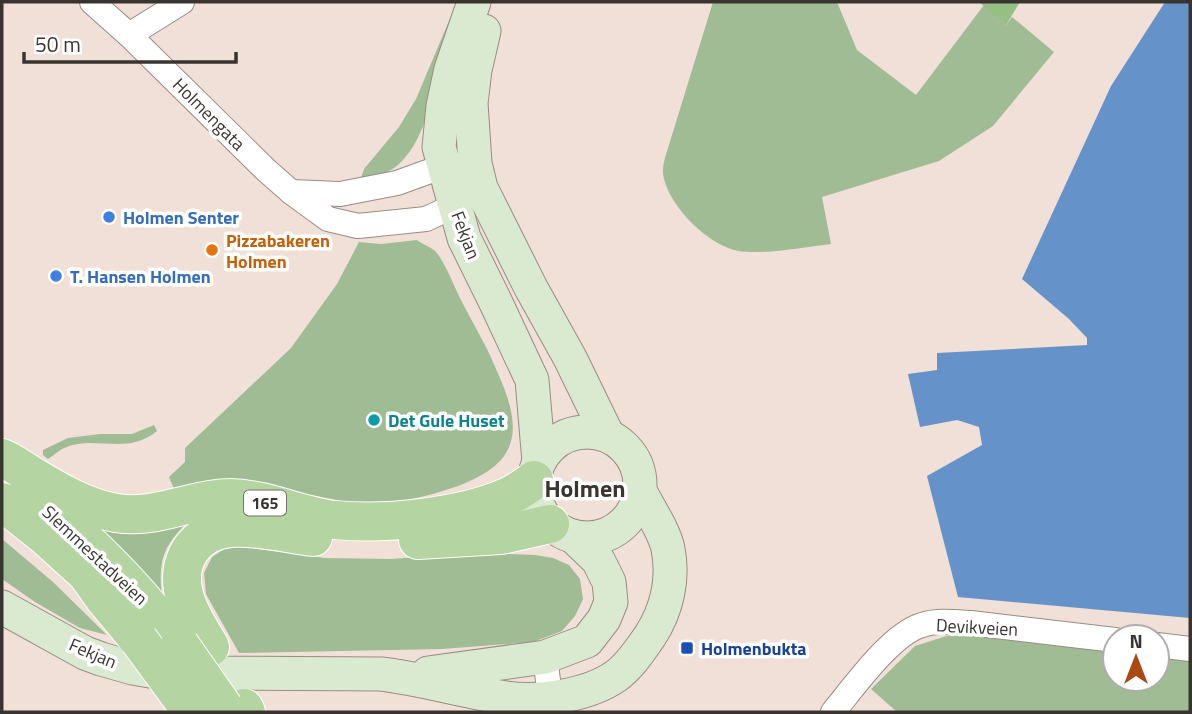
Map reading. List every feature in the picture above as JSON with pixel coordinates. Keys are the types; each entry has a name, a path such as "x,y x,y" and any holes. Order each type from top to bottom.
{"main road":[{"name":"Fekjan","path":"474,2 451,69 443,106 439,146 444,166 471,188 570,358 608,436"},
{"name":"Fekjan","path":"492,2 477,59 471,103 475,163 464,238 531,380 537,471"},
{"path":"576,433 608,436 622,445 633,459 639,474 640,491 635,507 625,522 610,533 592,538 562,530 541,511 535,496 537,471 548,449 561,439 576,433"},
{"name":"165","path":"2,458 83,504 116,513 146,513 206,500 232,498 334,520 394,521 464,511 509,496 537,471"},
{"name":"Slemmestadveien","path":"2,476 57,516 115,569 155,613 195,646 221,711"},
{"name":"Fekjan","path":"2,607 85,653 133,668 183,673 381,674 550,705 599,686 616,676 644,645 662,614 668,595 668,547 640,491"},
{"name":"Slemmestadveien","path":"2,502 87,574 139,640 221,711"},
{"name":"165","path":"2,521 75,582 104,598"},
{"name":"165","path":"195,646 184,594 184,564 192,547 216,530 252,529 347,542 393,542 562,530"},
{"name":"Fekjan","path":"401,677 545,657 587,641 604,619 611,602 609,582 598,559 562,530"}],"street":[{"name":"Holmengata","path":"92,2 266,170 328,219 358,226 426,219 471,188"},
{"path":"129,35 182,2"},
{"path":"291,192 340,194 397,184 444,166"},
{"name":"Devikveien","path":"833,712 895,640 922,625 971,623 1101,638"},
{"path":"1171,647 1190,649"},
{"path":"545,657 550,705"}],"green space":[{"path":"457,2 434,91 417,139 395,167 381,175 360,181 364,169 399,127 416,99"},
{"path":"713,2 837,2 857,50 916,95 984,5 1006,25 1012,17 1054,52 993,126 939,161 822,197 831,244 772,251 739,251 716,242 693,224 674,202 663,175 666,156"},
{"path":"979,2 1020,2 1006,25"},
{"path":"417,240 433,250 442,260 505,391 513,427 511,442 504,456 492,468 452,488 391,502 360,504 301,494 174,489 169,477 185,462 185,448 291,348 337,284 359,242 381,244"},
{"path":"154,425 157,431 133,443 86,443 62,449 48,459 43,455 43,450 68,438 132,434"},
{"path":"88,520 189,521 168,545 165,553 161,571 162,594"},
{"path":"2,539 53,582 107,635 80,628 2,579"},
{"path":"250,544 324,558 391,559 477,553 535,555 553,558 569,565 580,579 583,599 575,616 562,631 533,642 442,649 239,653 206,594 204,573 212,557 226,548"},
{"path":"959,632 1101,648 1101,693 1171,693 1171,656 1190,658 1190,712 897,712 871,689 915,646"}],"water":[{"path":"1165,2 1190,2 1190,618 958,597 927,476 982,445 979,427 957,420 920,427 908,374 937,370 937,353 1087,345 1087,338 1069,319 1022,279 1111,86"}],"place":[{"name":"Holmen Senter","path":"109,217"},
{"name":"Pizzabakeren Holmen","path":"212,250"},
{"name":"T. Hansen Holmen","path":"56,276"},
{"name":"Det Gule Huset","path":"374,420"},
{"name":"Holmenbukta","path":"687,648"}],"district":[{"name":"Holmen","path":"585,488"}]}
